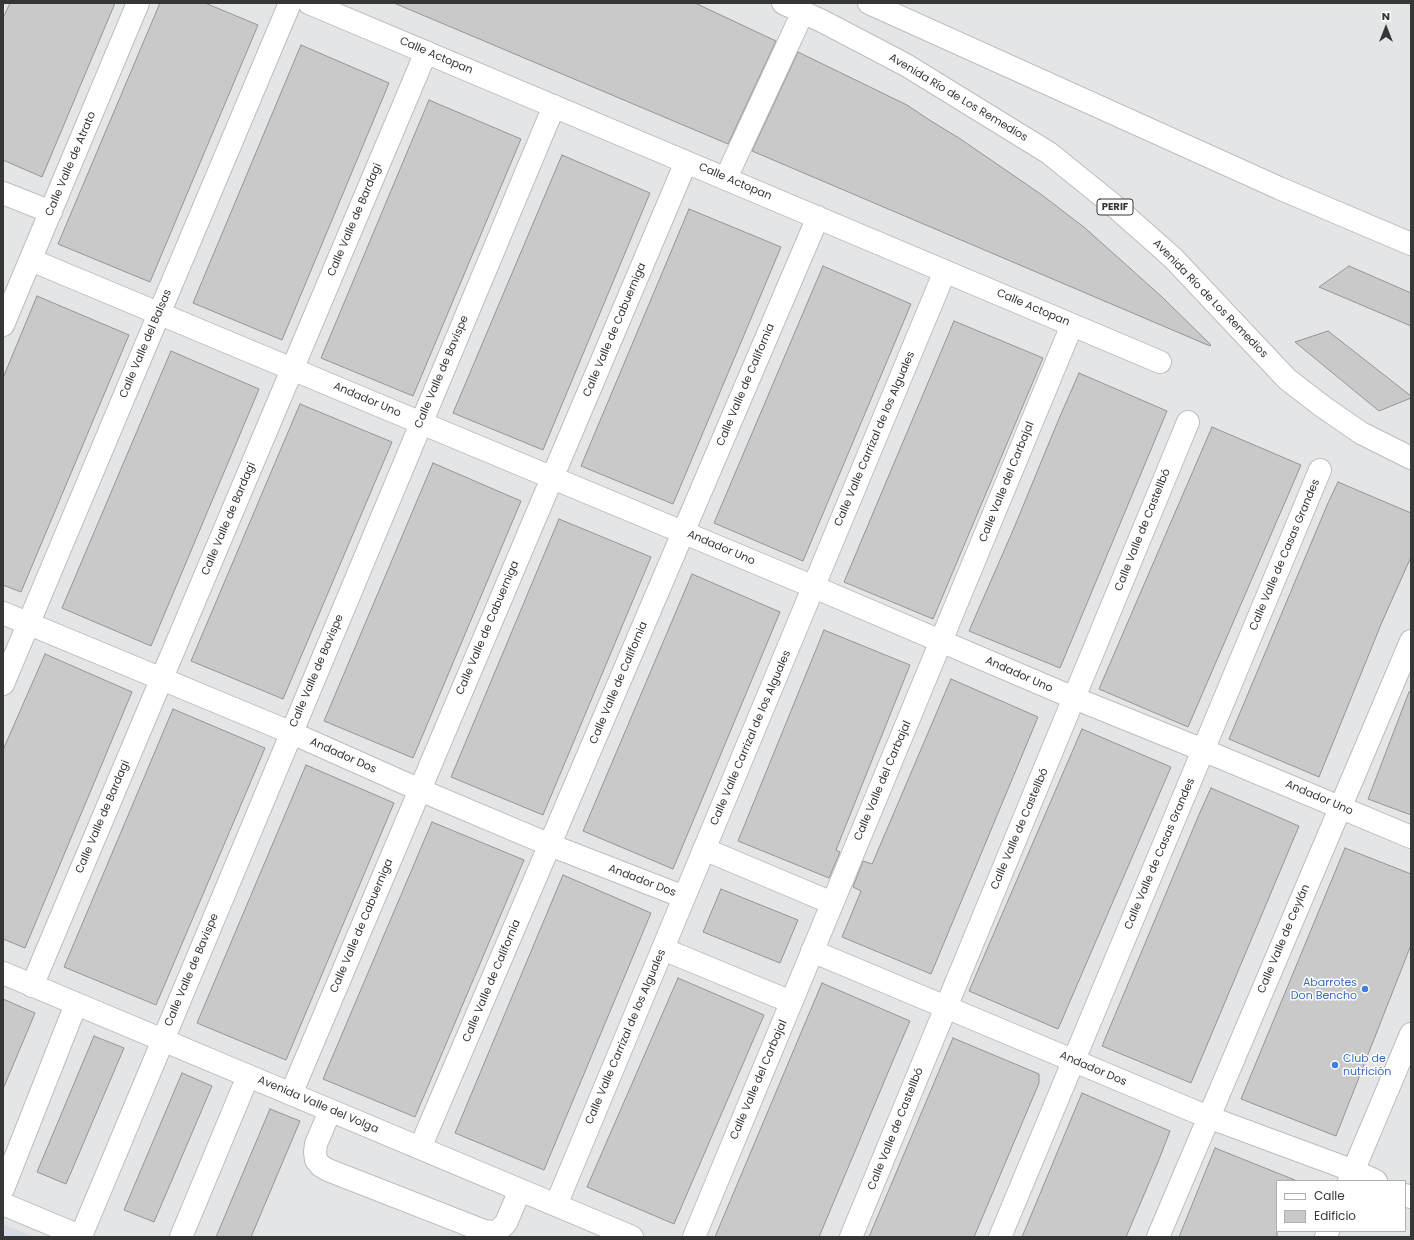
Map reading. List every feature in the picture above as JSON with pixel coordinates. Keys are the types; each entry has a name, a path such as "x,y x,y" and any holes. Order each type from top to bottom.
{"main road":[{"name":"Calle Valle de Atrato","path":"4,321 138,3"},
{"name":"Calle Valle del Balsas","path":"3,684 290,3"},
{"name":"Calle Actopan","path":"309,3 1160,362"},
{"name":"Avenida Río de Los Remedios","path":"783,3 906,65 1050,153 1112,204 1173,258 1287,379 1361,433 1411,458"},
{"path":"869,3 1279,188 1411,244"},
{"path":"726,178 803,12"},
{"name":"Calle Valle de Bardagi","path":"32,986 426,52"},
{"name":"Calle Valle de Bavispe","path":"82,1237 554,106"},
{"name":"Calle Valle de Cabuerniga","path":"291,1094 686,162"},
{"path":"3,193 51,212"},
{"name":"Calle Valle de California","path":"420,1148 818,217"},
{"name":"Andador Uno","path":"30,260 941,640 1074,698 1411,837"},
{"name":"Calle Valle Carrizal de los Alguales","path":"556,1205 945,271"},
{"name":"Calle Valle del Carbajal","path":"694,1237 1072,325"},
{"name":"Calle Valle de Castellbó","path":"851,1237 1188,422"},
{"name":"Calle Valle de Casas Grandes","path":"1000,1237 1320,470"},
{"name":"Andador Dos","path":"3,613 292,733 420,790 550,845 684,897"},
{"name":"Calle Valle de Ceylán","path":"1158,1237 1411,641"},
{"path":"704,849 832,903"},
{"path":"663,949 791,1002"},
{"name":"Andador Dos","path":"812,951 1351,1176 1371,1180"},
{"name":"Avenida Valle del Volga","path":"3,973 556,1205 592,1229 632,1237"},
{"path":"3,1189 76,1004"},
{"path":"1351,1176 1411,1034"},
{"path":"181,1237 248,1076"},
{"path":"330,1111 316,1144 315,1152 316,1160 321,1166 328,1170 484,1231 491,1232 498,1231 506,1223 520,1190"},
{"path":"3,1204 82,1237"}],"shaded area":[{"path":"3,1224 34,1237 3,1237"}],"building":[{"path":"10,3 115,3 42,177 3,160 3,18"},
{"path":"160,3 205,3 258,25 150,282 58,244"},
{"path":"394,3 695,3 776,41 728,144"},
{"path":"301,45 389,83 282,340 193,303"},
{"path":"798,52 907,105 959,138 1042,195 1085,228 1161,296 1211,345 1210,346 752,151"},
{"path":"429,100 521,139 413,396 321,358"},
{"path":"562,155 650,193 543,450 453,413"},
{"path":"689,209 781,247 673,504 581,466"},
{"path":"823,266 911,304 803,561 714,523"},
{"path":"1349,266 1411,293 1411,326 1319,287"},
{"path":"37,296 129,335 21,592 3,585 3,378"},
{"path":"954,321 1043,358 933,619 844,582"},
{"path":"1328,331 1411,396 1411,398 1379,411 1295,342"},
{"path":"171,351 259,389 151,646 62,608"},
{"path":"1079,373 1167,411 1060,668 969,631"},
{"path":"300,404 392,442 283,699 191,661"},
{"path":"1212,427 1301,465 1188,727 1099,689"},
{"path":"433,463 521,501 413,758 324,721"},
{"path":"1338,482 1411,513 1411,557 1382,622 1319,777 1229,739"},
{"path":"559,519 651,557 543,815 451,777"},
{"path":"692,574 780,612 673,869 583,831"},
{"path":"824,630 910,665 836,850 840,852 829,878 738,841"},
{"path":"45,654 132,692 25,948 3,939 3,750"},
{"path":"951,679 1038,717 931,974 842,937 861,891 853,887 863,861 872,864 873,862"},
{"path":"1409,692 1411,692 1411,815 1368,799"},
{"path":"173,709 265,748 156,1005 64,967"},
{"path":"1082,729 1171,767 1058,1029 969,991"},
{"path":"306,765 394,803 286,1060 197,1023"},
{"path":"1211,788 1299,826 1191,1083 1102,1046"},
{"path":"432,822 524,860 415,1117 323,1079"},
{"path":"1345,848 1411,874 1411,945 1336,1136 1241,1099"},
{"path":"563,875 651,913 544,1170 455,1133"},
{"path":"721,889 798,920 780,963 703,932"},
{"path":"678,978 764,1015 674,1224 587,1187"},
{"path":"822,983 910,1021 819,1237 715,1237"},
{"path":"3,999 35,1013 3,1089"},
{"path":"94,1036 124,1048 66,1184 37,1172"},
{"path":"953,1038 1039,1074 1039,1083 974,1237 869,1237"},
{"path":"182,1073 212,1086 154,1222 124,1210"},
{"path":"1082,1093 1170,1131 1158,1162 1126,1237 1022,1237"},
{"path":"270,1109 300,1121 257,1223 251,1237 216,1237"},
{"path":"1215,1148 1295,1180 1276,1180 1277,1237 1179,1237"}],"place":[{"name":"Abarrotes Don Bencho","path":"1365,989"},
{"name":"Club de nutrición","path":"1335,1065"}]}
